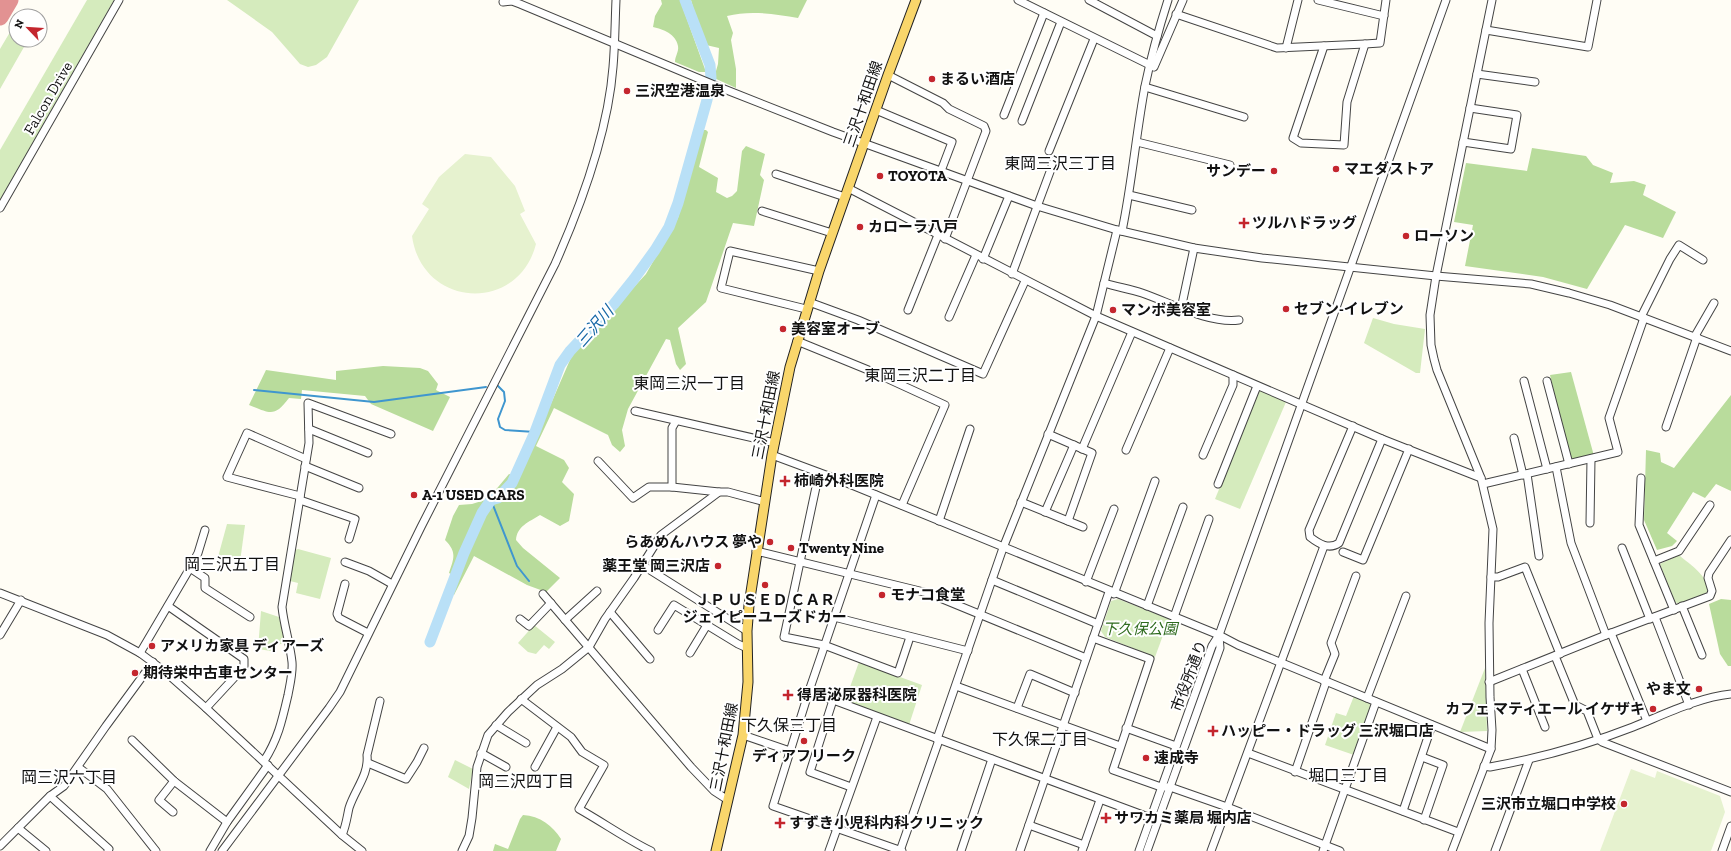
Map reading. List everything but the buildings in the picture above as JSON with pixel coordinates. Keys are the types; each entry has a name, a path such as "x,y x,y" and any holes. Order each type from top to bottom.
{"main road":[{"name":"三沢十和田線","path":"716,851 743,735 748,682 747,631 749,605 756,551 783,396 807,305 916,0"}],"street":[{"name":"Falcon Drive","path":"0,208 119,0"},
{"path":"503,2 512,0 701,80 864,143 1037,206 1120,231 1194,248 1262,258 1531,284 1570,293 1642,317 1731,351"},
{"path":"222,851 340,692 392,584 555,264 572,225 589,176 608,104 613,67 616,0"},
{"path":"1018,0 1094,39 1154,67 1183,0"},
{"path":"1090,0 1101,3 1157,36"},
{"path":"876,495 824,645 773,806 901,851 1003,548 1096,316 1129,195 1145,87 1157,36 1168,0"},
{"path":"1286,48 1298,0"},
{"path":"1318,0 1384,16"},
{"path":"1176,14 1268,46 1286,48 1365,44 1380,43 1386,0"},
{"path":"1219,635 1446,0"},
{"path":"1452,851 1490,749 1492,730 1489,682 1489,623 1493,529 1482,481 1437,370 1431,345 1430,315 1436,276 1492,0"},
{"path":"1486,30 1588,47 1597,0"},
{"path":"1004,115 1044,13"},
{"path":"1022,121 1061,22"},
{"path":"1049,151 1094,39"},
{"path":"1324,46 1293,138 1301,142 1344,145 1347,102 1365,44"},
{"path":"1477,74 1535,82"},
{"path":"888,75 943,103 949,109 984,126 986,131 945,239"},
{"path":"1145,87 1244,117"},
{"path":"1464,142 1511,149 1516,115 1470,108"},
{"path":"876,110 952,142 941,171"},
{"path":"1137,142 1230,165"},
{"path":"1012,274 1054,161"},
{"path":"776,174 846,193 938,235 1025,281 1096,316 1482,481 1525,474 1618,452 1608,418 1642,317 1670,259 1679,245 1704,260"},
{"path":"1129,195 1192,210"},
{"path":"949,317 1009,196"},
{"path":"762,211 832,233"},
{"path":"908,310 938,235"},
{"path":"1181,309 1194,248"},
{"path":"819,271 730,251 721,288 807,305 858,320 983,374 1025,281"},
{"path":"1104,283 1142,293 1181,309 1210,317 1232,321 1239,320"},
{"path":"1666,427 1696,337 1714,303"},
{"path":"1082,449 1132,332"},
{"path":"797,341 873,372 945,405 902,505"},
{"path":"1126,450 1170,348"},
{"path":"1203,455 1233,385 1233,375"},
{"path":"1524,381 1547,469"},
{"path":"1547,381 1569,464"},
{"path":"1218,484 1257,386"},
{"path":"210,851 227,822 266,763 281,728 292,677 292,663 282,607 305,463 309,429 308,403 391,434"},
{"path":"635,411 775,443"},
{"path":"672,487 672,428 676,421"},
{"path":"1353,426 1309,530 1310,537 1324,546 1339,543 1382,439"},
{"path":"309,429 368,453"},
{"path":"939,520 970,429"},
{"path":"349,539 355,519 300,498 227,477 247,433 305,463 359,488"},
{"path":"1048,434 1092,453 1068,521"},
{"path":"1514,438 1525,474 1540,556"},
{"path":"1045,512 1074,445"},
{"path":"1344,552 1363,560 1409,449"},
{"path":"772,455 939,520 1112,593 1219,635 1238,645 1325,682 1490,749"},
{"path":"1590,522 1591,459"},
{"path":"598,461 633,498 649,487 672,487 728,492 765,502"},
{"path":"1556,467 1571,544 1648,721"},
{"path":"819,473 784,637 824,645 898,673 910,637"},
{"path":"1641,478 1640,525 1674,610"},
{"path":"1020,851 1098,624 1112,593 1155,481"},
{"path":"462,851 469,836 477,767 488,735 521,699 537,685 562,669 589,647 610,612 634,578 661,535 719,492"},
{"path":"1021,502 1083,527"},
{"path":"1654,560 1679,551 1710,505"},
{"path":"1147,606 1183,507"},
{"path":"1086,582 1114,509"},
{"path":"1174,617 1210,519"},
{"path":"140,653 198,553 205,530"},
{"path":"1489,682 1609,634 1710,596 1712,594 1708,573 1731,540"},
{"path":"1211,851 1324,546"},
{"path":"1622,548 1689,705"},
{"path":"756,551 928,593 1086,658"},
{"path":"345,562 392,584"},
{"path":"642,565 747,631"},
{"path":"1491,577 1498,578 1525,567 1574,705 1587,711 1598,739 1602,742 1731,792"},
{"path":"190,568 205,578 205,588 250,617"},
{"path":"1295,772 1335,654 1332,643 1356,576"},
{"path":"992,580 1098,624"},
{"path":"345,584 337,614 339,618 368,633"},
{"path":"565,620 597,591"},
{"path":"0,593 107,635 153,662 206,708 342,835 362,851"},
{"path":"543,594 696,772 714,792 728,800"},
{"path":"1367,698 1406,596"},
{"path":"0,635 21,600"},
{"path":"520,619 529,626 551,603"},
{"path":"658,630 674,605 747,648"},
{"path":"168,606 244,659 244,667 206,708"},
{"path":"1682,606 1702,654"},
{"path":"610,612 650,659"},
{"path":"834,618 968,651"},
{"path":"690,653 707,625"},
{"name":"市役所通り","path":"1139,851 1212,646 1219,635"},
{"name":"市役所通り","path":"1147,851 1220,648 1219,635"},
{"path":"1093,638 1150,659 1113,770 1161,787 1170,787 1227,807 1324,848 1340,851"},
{"path":"0,846 50,796 64,786 153,662"},
{"path":"1522,668 1545,727"},
{"path":"1018,708 1030,674 1075,693"},
{"path":"956,686 1120,746"},
{"path":"809,691 1151,818"},
{"path":"1484,766 1490,767 1529,760 1598,739 1713,696 1731,694"},
{"path":"521,699 571,737 582,752 604,765 579,809 634,843 651,851"},
{"path":"833,700 810,772 852,787"},
{"path":"342,835 349,808 365,774 368,763 367,755 380,701"},
{"path":"1324,848 1346,790 1376,702"},
{"path":"829,851 877,717"},
{"path":"496,725 526,743"},
{"path":"1403,811 1432,725"},
{"path":"535,767 557,727"},
{"path":"1126,728 1176,746"},
{"path":"743,735 790,751"},
{"path":"132,740 174,781 227,822"},
{"path":"368,763 406,779 418,762 424,748"},
{"path":"481,753 506,767"},
{"path":"1248,753 1295,772 1458,832"},
{"path":"1422,756 1443,765 1424,820"},
{"path":"961,851 992,759"},
{"path":"1495,851 1529,760"},
{"path":"78,767 107,789 156,851"},
{"path":"174,781 159,800 174,812"},
{"path":"50,796 109,849 108,851"},
{"path":"1029,825 1083,848 1100,800"},
{"path":"1722,851 1731,826"},
{"path":"18,828 46,851"}],"green space":[{"path":"87,0 114,0 0,200 0,150"},
{"path":"227,0 359,0 327,57 316,65 308,67 300,64 272,32"},
{"path":"661,0 680,0 706,72 699,72 675,62 678,46 675,38 661,29 653,27 655,16 662,4"},
{"path":"691,0 807,0 798,18 754,13 727,16 733,33 731,40 736,69 736,88 714,78 718,64 719,48 706,45 699,29"},
{"path":"8,36 8,48 23,48 0,89 0,49"},
{"path":"702,130 706,130 708,132 699,167 718,178 716,192 727,198 732,196 737,191 742,151 746,146 765,154 760,175 764,180 754,226 733,223 706,302 678,328 686,364 680,370 676,364 670,340 666,339 628,409 622,430 625,446 620,452 612,445 608,435 554,408 536,446 564,460 569,468 562,482 574,494 569,521 560,526 540,515 521,528 516,540 523,548 560,578 546,592 527,585 474,556 454,595 450,593 457,577 449,573 453,552 445,540 453,516 459,505 472,504 488,499 509,474 519,477 573,353 646,274 678,218"},
{"path":"1532,148 1586,156 1593,165 1613,173 1610,183 1634,181 1646,185 1643,195 1676,212 1663,238 1625,225 1587,289 1543,277 1465,266 1473,225 1454,222 1466,163 1527,171"},
{"path":"465,154 491,157 515,186 525,211 520,214 536,244 526,267 510,282 491,291 471,293 451,289 433,277 419,260 412,236 429,209 422,204 439,177"},
{"path":"1373,318 1394,324 1425,329 1420,373 1416,373 1364,343"},
{"path":"383,366 420,368 428,371 438,384 436,390 450,397 433,431 371,404 365,396 302,390 301,399 289,398 279,409 275,411 267,412 249,405 266,370 336,380 336,371"},
{"path":"1571,372 1594,456 1574,460 1569,456 1550,375"},
{"path":"1260,390 1286,402 1240,509 1215,499"},
{"path":"1731,395 1731,491 1716,484 1705,498 1693,492 1667,533 1677,541 1672,546 1657,550 1644,520 1646,450 1660,453 1661,462 1674,468"},
{"path":"227,524 245,525 240,562 218,557"},
{"path":"298,549 331,558 320,599 296,593 298,583 290,581 295,550"},
{"path":"1679,555 1699,572 1706,583 1707,589 1706,595 1679,604 1675,602 1660,564"},
{"name":"下久保公園","path":"1118,599 1169,619 1155,657 1105,637 1101,631 1111,601"},
{"path":"1721,599 1731,600 1731,666 1728,666 1720,654 1709,604"},
{"path":"261,611 279,617 285,643 272,646 271,651 258,649"},
{"path":"534,625 555,642 549,649 544,645 536,654 528,652 518,643"},
{"path":"859,662 922,685 909,725 845,701"},
{"path":"1485,668 1487,731 1460,732"},
{"path":"1354,696 1370,703 1371,706 1354,755 1325,745 1336,713 1346,716"},
{"path":"455,760 473,769 469,789 448,777"},
{"path":"1631,769 1655,778 1657,771 1720,796 1725,812 1711,851 1600,851"},
{"path":"523,815 535,817 545,822 554,830 561,839 556,851 493,851 495,844 508,849"}],"waterway":[{"name":"三沢川","path":"430,642 464,553 482,513 491,500 498,498 512,483 535,432 560,365 570,351 614,304 634,279 655,250 669,227 678,203 707,100 711,78 710,65 685,0"},
{"path":"497,385 504,392 505,401 498,419 500,427 505,430 535,432"},
{"path":"254,390 374,402 486,387"},
{"path":"491,500 517,566 529,581"}],"taxiway":[{"path":"0,17 10,0"}],"place":[{"name":"まるい酒店","path":"932,79"},
{"name":"三沢空港温泉","path":"627,91"},
{"name":"マエダストア","path":"1336,169"},
{"name":"サンデー","path":"1274,171"},
{"name":"TOYOTA","path":"880,176"},
{"name":"ツルハドラッグ","path":"1244,223"},
{"name":"カローラ八戸","path":"860,227"},
{"name":"ローソン","path":"1406,236"},
{"name":"セブン-イレブン","path":"1286,309"},
{"name":"マンボ美容室","path":"1113,310"},
{"name":"美容室オーブ","path":"783,329"},
{"name":"柿崎外科医院","path":"785,481"},
{"name":"A-1 USED CARS","path":"414,495"},
{"name":"らあめんハウス 夢や","path":"770,542"},
{"name":"Twenty Nine","path":"791,548"},
{"name":"薬王堂 岡三沢店","path":"718,566"},
{"name":"ＪＰ ＵＳＥＤ ＣＡＲ ジェイピーユーズドカー","path":"765,585"},
{"name":"モナコ食堂","path":"882,595"},
{"name":"アメリカ家具 ディアーズ","path":"152,646"},
{"name":"期待栄中古車センター","path":"135,673"},
{"name":"やま文","path":"1699,689"},
{"name":"得居泌尿器科医院","path":"788,695"},
{"name":"カフェ マティエール イケザキ","path":"1653,709"},
{"name":"ハッピー・ドラッグ 三沢堀口店","path":"1213,731"},
{"name":"ディアフリーク","path":"804,741"},
{"name":"速成寺","path":"1146,758"},
{"name":"三沢市立堀口中学校","path":"1624,804"},
{"name":"サワカミ薬局 堀内店","path":"1106,818"},
{"name":"すずき小児科内科クリニック","path":"780,823"}],"district":[{"name":"東岡三沢三丁目","path":"1060,163"},
{"name":"東岡三沢二丁目","path":"920,375"},
{"name":"東岡三沢一丁目","path":"689,383"},
{"name":"岡三沢五丁目","path":"232,564"},
{"name":"下久保三丁目","path":"789,725"},
{"name":"下久保二丁目","path":"1040,739"},
{"name":"堀口三丁目","path":"1348,775"},
{"name":"岡三沢六丁目","path":"69,777"},
{"name":"岡三沢四丁目","path":"526,781"}]}
